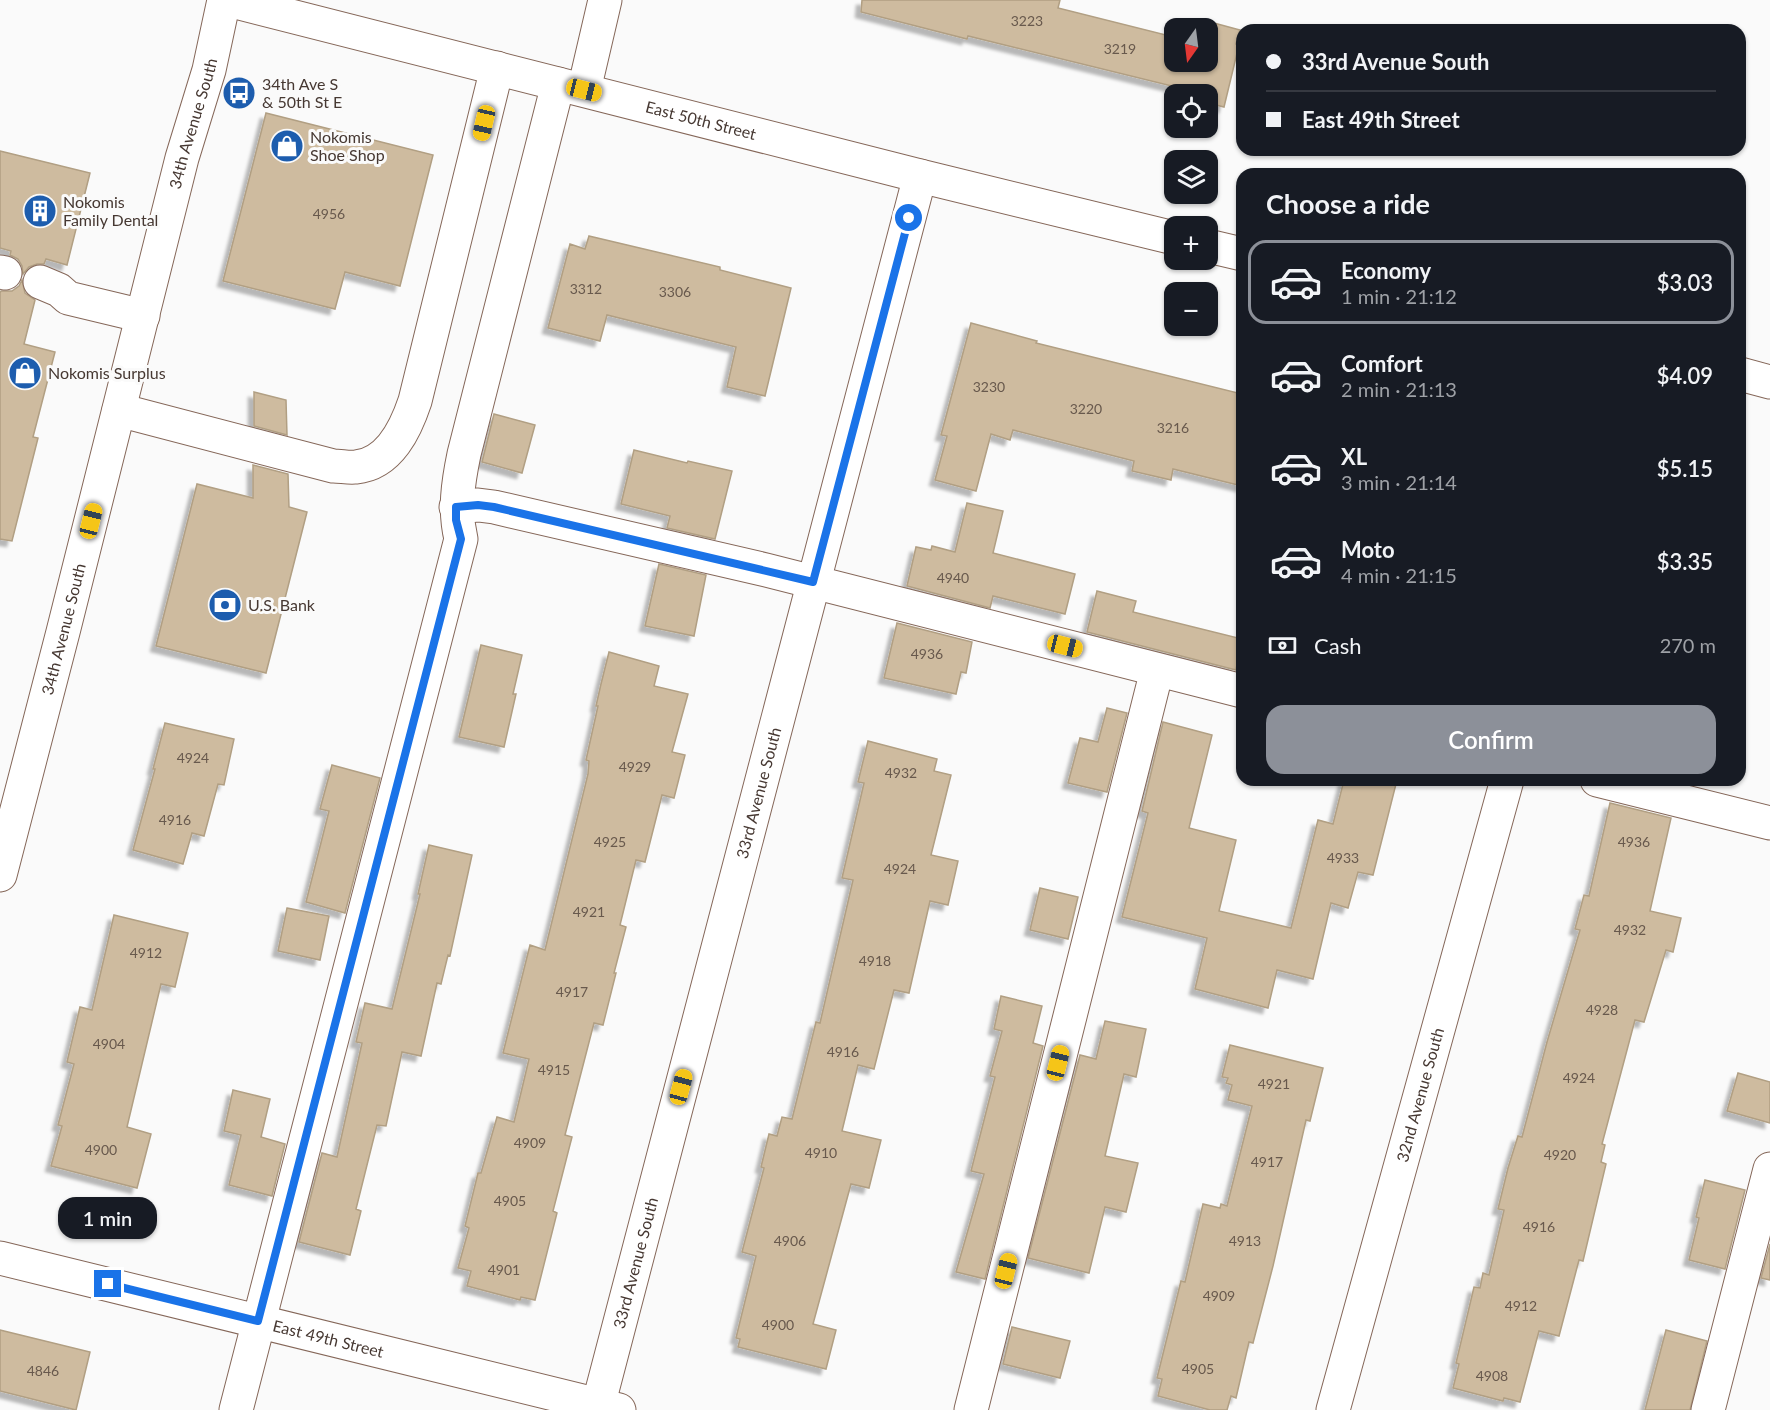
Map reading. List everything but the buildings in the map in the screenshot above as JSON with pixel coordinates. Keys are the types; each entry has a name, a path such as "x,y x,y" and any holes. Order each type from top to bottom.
{"street":[{"name":"East 50th Street","path":"226,0 1164,236"},
{"name":"34th Avenue South","path":"0,875 182,158 209,70 226,0"},
{"path":"236,1410 461,539 456,520 456,507 464,454 571,87 605,0"},
{"path":"118,410 333,465 357,467 381,457 407,426 415,400 497,68"},
{"name":"33rd Avenue South","path":"605,1408 813,582 920,176"},
{"path":"1218,248 1236,253"},
{"path":"40,282 68,297 143,316"},
{"path":"1746,376 1770,382"},
{"path":"456,507 478,505 494,507 813,582 1236,690"},
{"path":"971,1410 1157,670"},
{"name":"32nd Avenue South","path":"1333,1410 1505,786"},
{"path":"1621,786 1770,823"},
{"path":"1708,1410 1770,1169"},
{"name":"East 49th Street","path":"0,1258 605,1408"}],"place":[{"name":"34th Ave S & 50th St E","path":"239,93"},
{"name":"Nokomis Shoe Shop","path":"287,146"},
{"name":"Nokomis Family Dental","path":"40,211"},
{"name":"Nokomis Surplus","path":"25,373"},
{"name":"U.S. Bank","path":"225,605"}],"route":[{"path":"108,1284 258,1321 461,539 456,520 456,507 478,505 494,507 813,582 909,218"}]}
